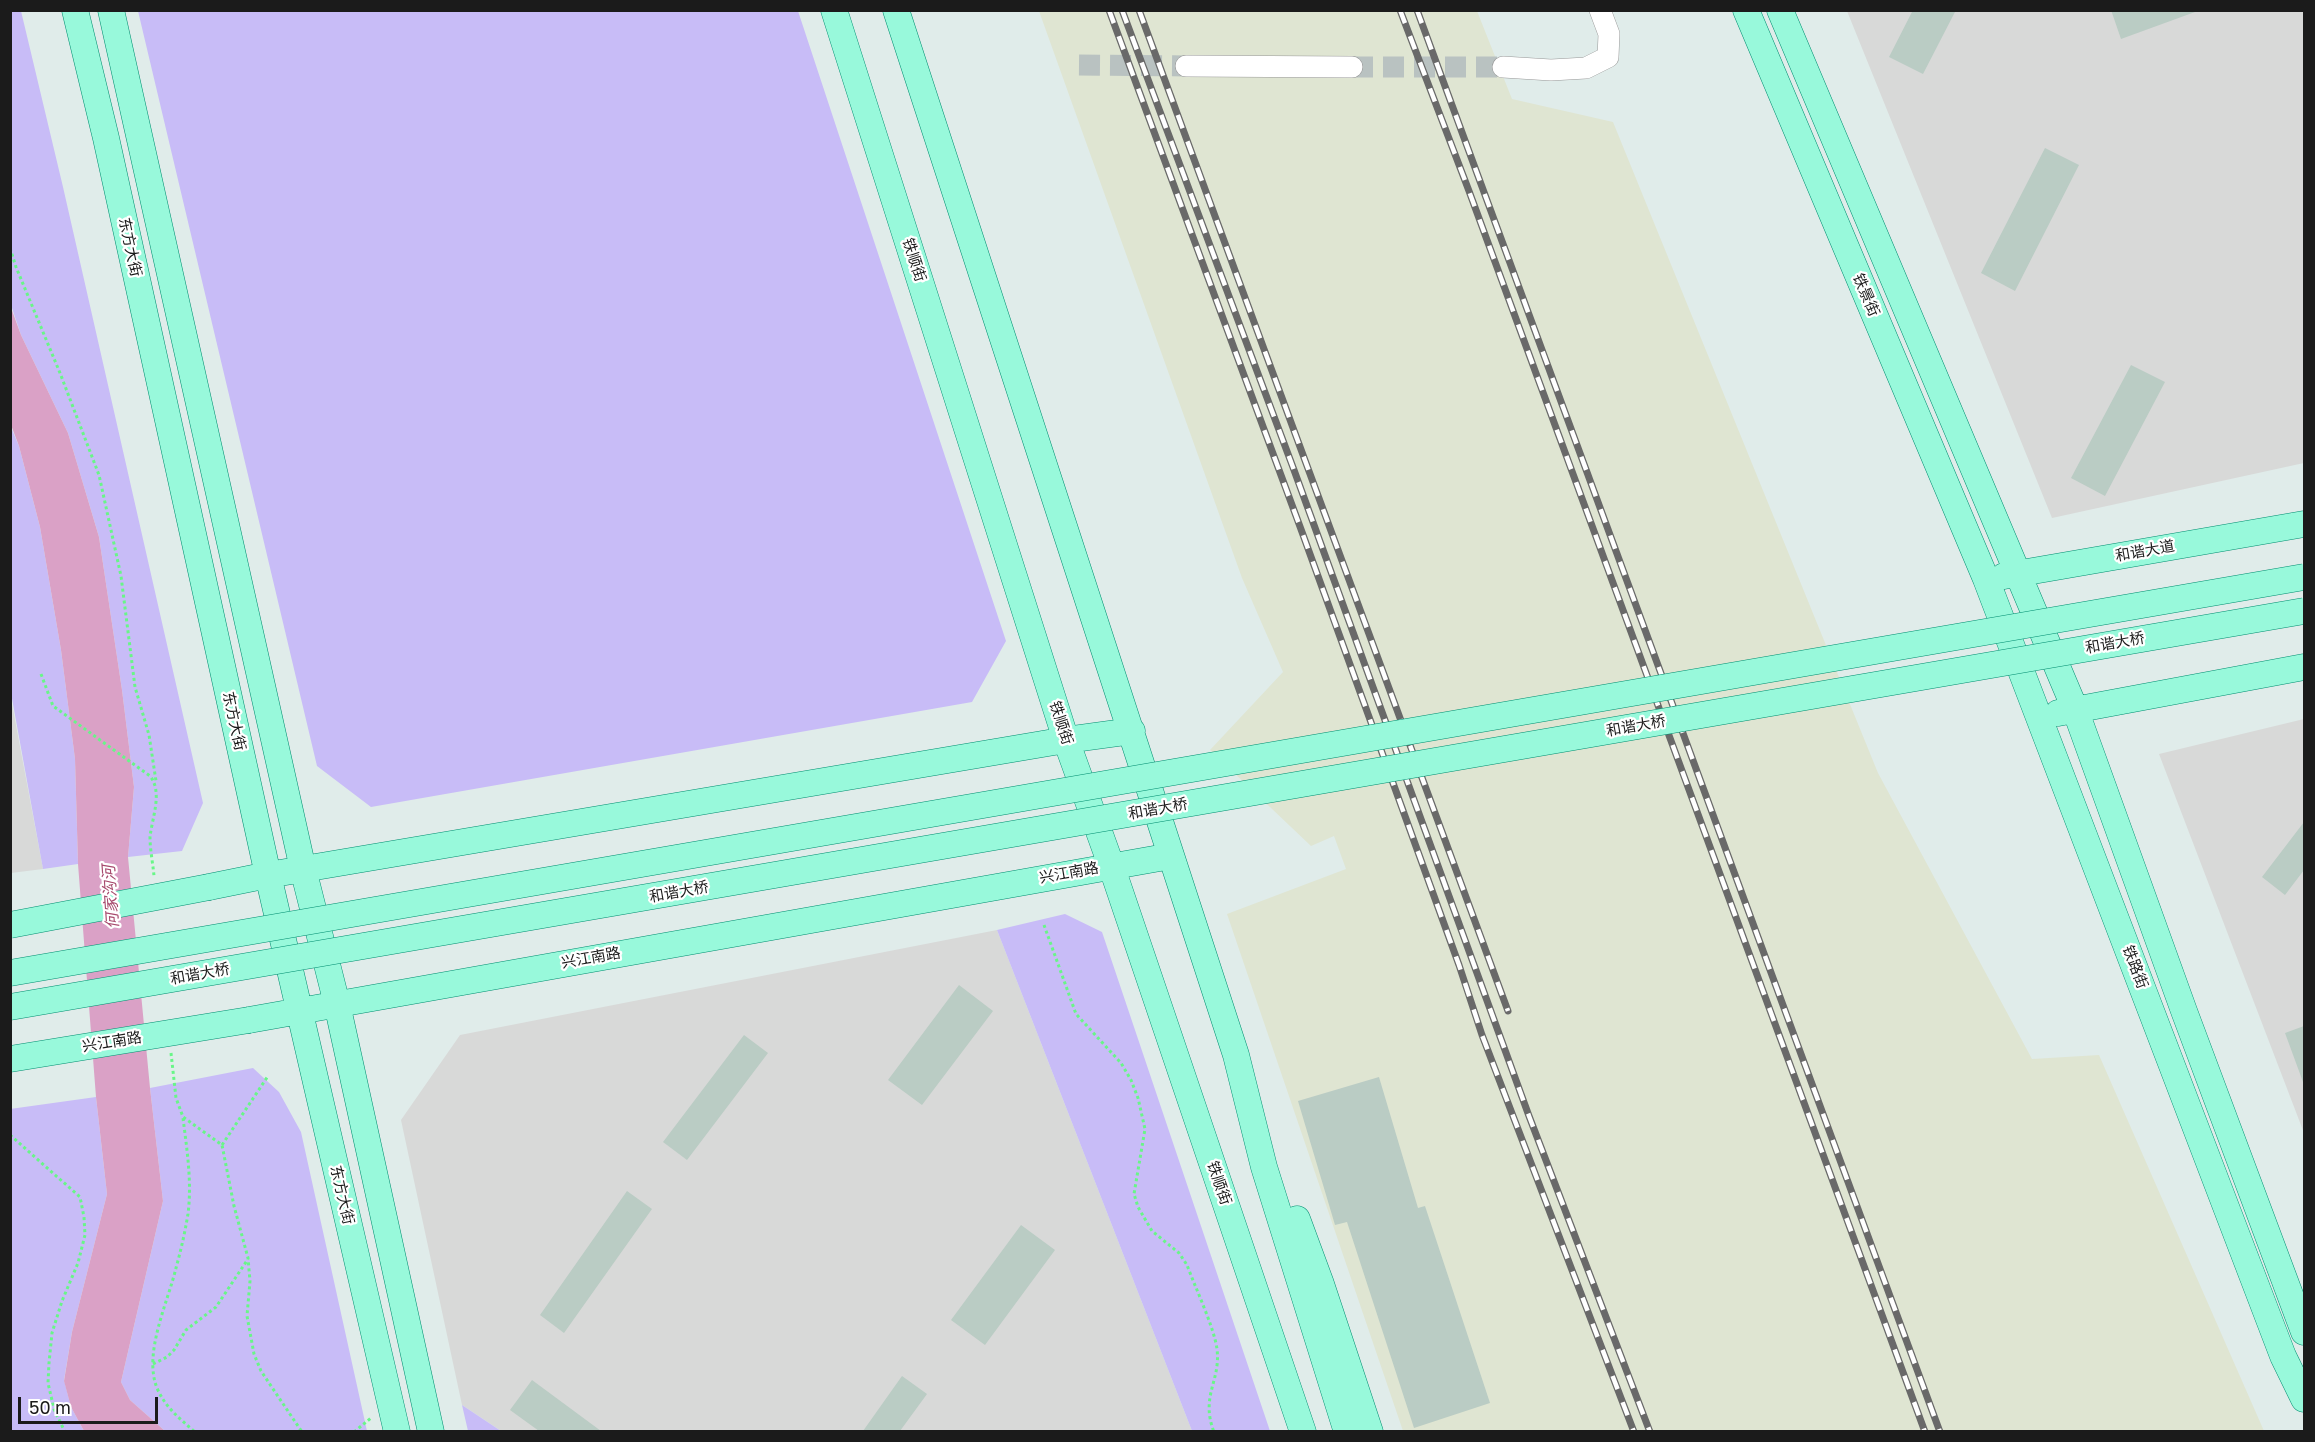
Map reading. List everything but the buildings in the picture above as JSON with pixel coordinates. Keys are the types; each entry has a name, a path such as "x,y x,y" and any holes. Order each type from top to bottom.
{"main road":[{"name":"东方大街","path":"75,10 268,875 397,1431"},
{"path":"111,10 303,869 337,1004 431,1431"},
{"name":"铁顺街","path":"834,10 1066,740 1111,865 1303,1431"},
{"path":"896,10 1236,1055 1321,1284 1370,1431"},
{"name":"铁景街","path":"1746,10 1986,579"},
{"path":"1780,10 2019,573"},
{"name":"和谐大道","path":"1986,579 2304,524"},
{"name":"铁路街","path":"2019,573 2075,709 2184,1011 2304,1330"},
{"path":"10,973 2304,577"},
{"name":"铁路街","path":"1986,579 2283,1356 2304,1399"},
{"name":"和谐大桥","path":"10,1007 2304,611"},
{"path":"2040,717 2304,667"},
{"path":"10,925 268,875 1066,740 1132,731"},
{"name":"兴江南路","path":"10,1059 249,1020 1171,856"},
{"path":"1236,1055 1264,1167 1347,1431"}],"lane":[{"path":"1503,67 1551,70 1586,68 1608,57 1609,34 1600,10"},
{"path":"1186,66 1352,67"}],"path":[{"path":"10,248 99,475 122,576 135,687 154,761 156,798 150,840 155,887"},
{"path":"41,674 53,706 150,776 156,783"},
{"path":"1044,925 1076,1014 1121,1064 1138,1098 1145,1129 1134,1194 1143,1219 1152,1231 1179,1253 1186,1265 1217,1347 1217,1364 1208,1403 1209,1418 1214,1431"},
{"path":"171,1051 176,1098 183,1117 189,1171 188,1215 158,1332 153,1364 156,1386 161,1397 172,1413 195,1431"},
{"path":"222,1144 268,1076"},
{"path":"183,1117 222,1144 234,1206 248,1258 250,1281 247,1316 254,1354 261,1371 302,1431"},
{"path":"10,1135 80,1197 84,1217 85,1235 78,1263 52,1333 49,1363 50,1392 54,1410 64,1431"},
{"path":"153,1364 167,1357 174,1350 186,1329 216,1307 248,1258"}],"shaded area":[{"path":"10,11 21,11 203,803 182,851 128,857 134,787 99,537 68,433 21,335 11,305"},
{"path":"138,11 798,11 1006,641 972,702 371,807 317,766"},
{"path":"1039,11 1477,11 1512,99 1613,122 1878,773 2032,1059 2099,1055 2264,1431 1403,1431 1227,914 1346,869 1334,836 1311,846 1210,750 1283,672 1242,578"},
{"path":"1847,11 2304,11 2304,463 2052,518"},
{"path":"10,425 19,446 40,527 61,650 75,759 78,864 43,869 11,693"},
{"path":"10,693 43,869 11,873 10,873"},
{"path":"2304,719 2304,1133 2159,754"},
{"path":"1065,914 1102,932 1270,1431 1192,1431 997,930"},
{"path":"997,930 1192,1431 501,1431 462,1405 401,1120 460,1035"},
{"path":"253,1068 279,1092 301,1132 367,1431 165,1431 130,1400 121,1382 163,1201 150,1088"},
{"path":"96,1097 107,1194 72,1332 64,1380 71,1407 84,1431 11,1431 10,1109"},
{"path":"462,1405 501,1431 468,1431"}],"water":[{"name":"何家沟河","path":"10,305 21,335 68,433 99,537 122,690 134,787 128,857 163,1201 121,1382 130,1400 165,1431 84,1431 71,1407 64,1381 72,1332 107,1194 96,1097 78,864 75,759 61,650 40,527 19,446 11,425"}],"tunnel":[{"path":"1079,65 1186,66"},
{"path":"1352,67 1503,67"}],"railway":[{"path":"1109,10 1302,532 1459,965 1482,1035 1634,1432"},
{"path":"1122,10 1294,470 1529,1116 1650,1432"},
{"path":"1139,10 1508,1011"},
{"path":"1400,10 1469,191 1925,1432"},
{"path":"1417,10 1940,1432"}]}
